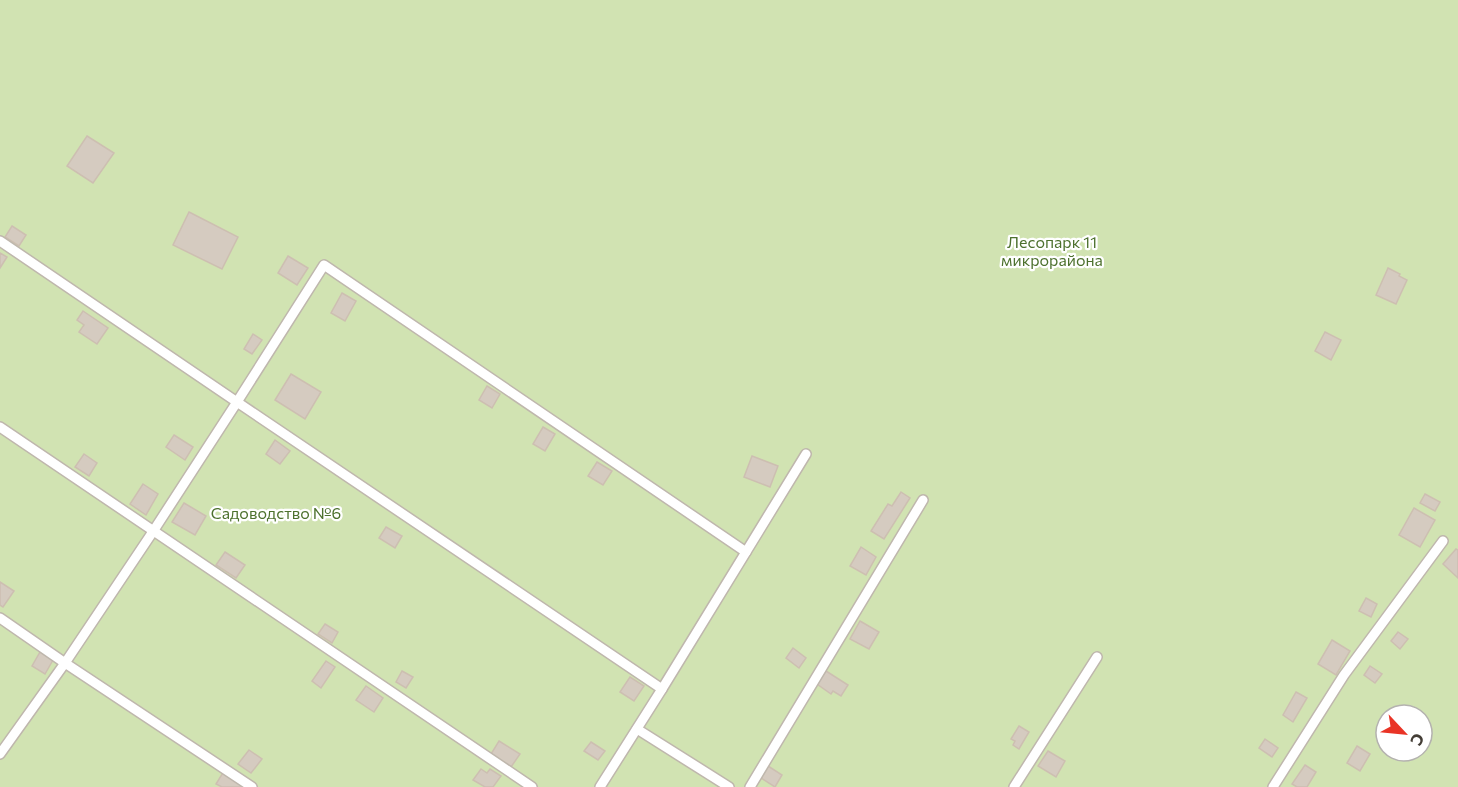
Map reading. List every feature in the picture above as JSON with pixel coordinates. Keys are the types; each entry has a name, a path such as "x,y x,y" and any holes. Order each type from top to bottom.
{"lane":[{"path":"0,241 662,689"},
{"path":"0,754 65,663 154,530 324,265 746,552"},
{"path":"0,427 532,787"},
{"path":"600,787 806,454"},
{"path":"750,787 923,500"},
{"path":"1273,787 1344,675 1443,542"},
{"path":"0,618 252,787"},
{"path":"1014,787 1097,657"},
{"path":"637,729 729,787"}],"green space":[{"path":"0,0 1458,0 1458,787 0,787"}],"building":[{"path":"87,136 114,153 93,183 67,166"},
{"path":"189,212 238,237 222,269 173,245"},
{"path":"12,226 26,235 19,246 5,237"},
{"path":"0,253 7,257 0,268"},
{"path":"288,256 308,268 297,285 278,273"},
{"path":"1388,268 1407,280 1396,304 1376,295"},
{"path":"342,293 356,301 345,321 331,313"},
{"path":"83,311 108,328 97,344 79,332 84,325 77,320"},
{"path":"1325,332 1341,340 1331,360 1315,351"},
{"path":"253,334 262,340 252,354 244,349"},
{"path":"291,374 321,392 305,419 275,400"},
{"path":"487,386 500,394 492,408 479,400"},
{"path":"543,427 555,434 545,451 533,444"},
{"path":"174,435 193,447 185,460 166,447"},
{"path":"275,440 290,451 280,464 266,454"},
{"path":"84,454 97,463 89,476 75,467"},
{"path":"752,456 778,466 770,487 744,477"},
{"path":"597,462 612,471 603,485 588,476"},
{"path":"143,484 158,494 146,515 130,504"},
{"path":"901,492 910,498 884,539 871,531 888,504 892,506"},
{"path":"1425,494 1440,502 1435,511 1420,503"},
{"path":"184,503 206,516 195,535 172,522"},
{"path":"1414,508 1435,520 1420,547 1399,535"},
{"path":"386,527 402,536 395,548 379,538"},
{"path":"861,547 876,557 866,575 850,566"},
{"path":"1456,549 1458,550 1458,578 1443,564"},
{"path":"225,552 245,565 236,578 216,565"},
{"path":"0,582 14,591 3,607 0,605"},
{"path":"1366,598 1377,604 1371,617 1359,611"},
{"path":"860,621 879,632 869,649 850,639"},
{"path":"325,624 338,632 332,643 318,634"},
{"path":"1398,632 1408,639 1400,649 1391,641"},
{"path":"1332,640 1350,651 1336,675 1318,664"},
{"path":"793,648 806,658 799,668 786,658"},
{"path":"40,652 53,660 45,674 32,666"},
{"path":"326,661 335,667 321,688 312,681"},
{"path":"1370,666 1382,674 1375,683 1364,675"},
{"path":"402,671 413,677 406,688 396,682"},
{"path":"826,671 848,685 841,696 833,691 831,694 817,684"},
{"path":"630,677 644,686 634,701 620,692"},
{"path":"366,686 383,698 374,712 356,700"},
{"path":"1296,692 1307,698 1293,722 1283,715"},
{"path":"1019,726 1029,732 1019,749 1013,745 1015,741 1011,739"},
{"path":"1265,739 1278,748 1272,757 1259,748"},
{"path":"499,741 520,754 511,767 491,754"},
{"path":"591,742 605,751 598,760 584,751"},
{"path":"1357,746 1370,754 1360,771 1347,763"},
{"path":"249,750 262,759 251,773 238,764"},
{"path":"1048,751 1065,761 1056,777 1038,766"},
{"path":"1305,765 1316,772 1307,787 1297,787 1292,784"},
{"path":"768,766 782,775 775,787 761,778"},
{"path":"481,769 487,773 490,769 501,776 493,787 485,787 473,780"},
{"path":"224,771 243,784 241,787 222,787 216,784"}],"park label":[{"name":"Лесопарк 11 микрорайона","path":"1052,250"},
{"name":"Садоводство №6","path":"276,512"}]}
